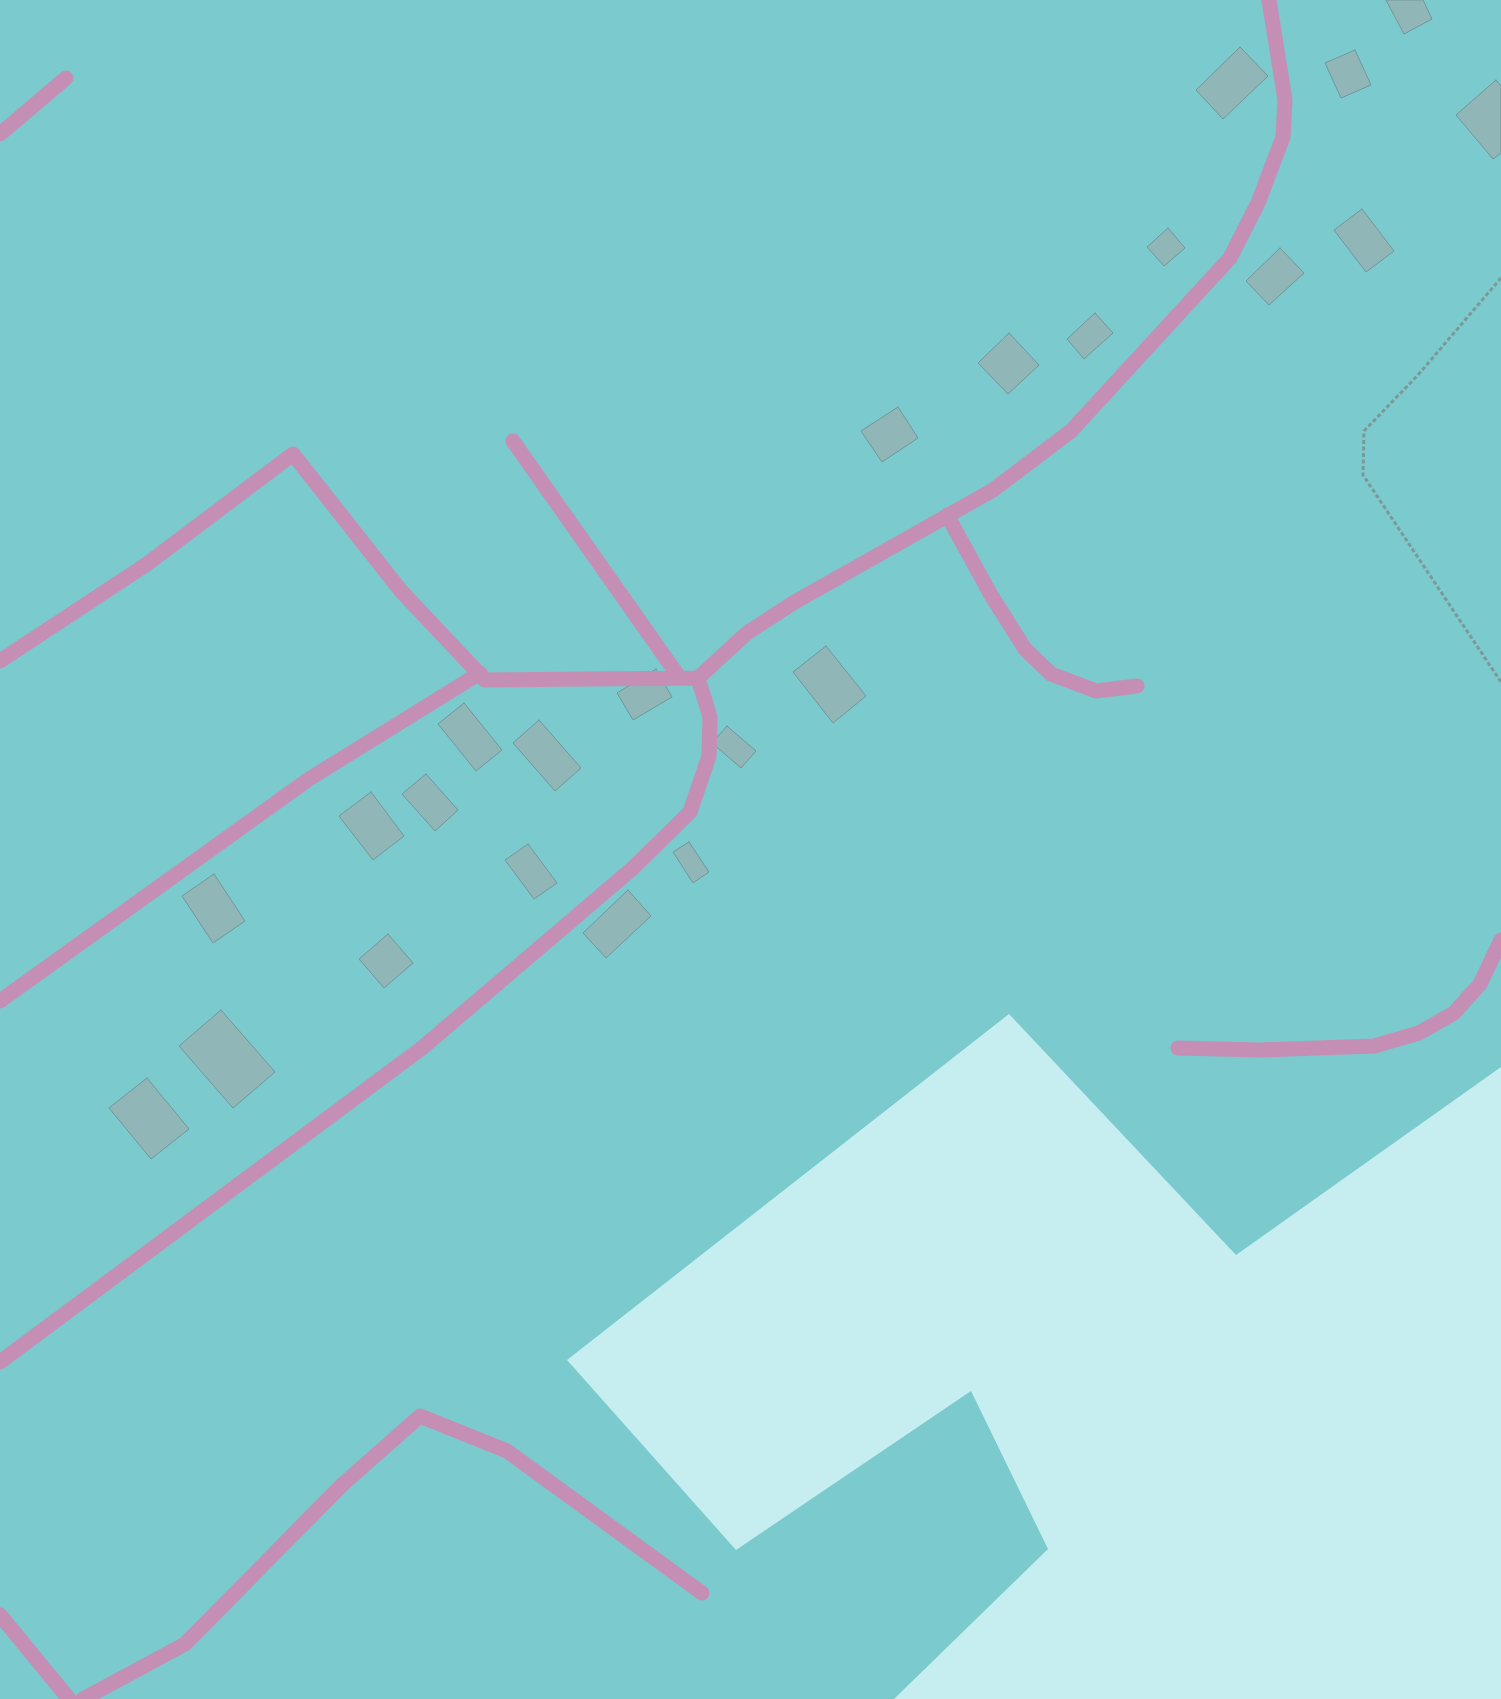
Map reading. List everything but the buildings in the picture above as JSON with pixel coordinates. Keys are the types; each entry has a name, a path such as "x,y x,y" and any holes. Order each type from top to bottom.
{"lane":[{"path":"0,662 147,564 293,454 401,591 486,680 698,678 747,633 785,608 993,490 1071,431 1230,258 1258,203 1283,137 1285,100 1269,0"},
{"path":"0,134 66,78"},
{"path":"513,441 679,677"},
{"path":"947,515 990,595 1025,649 1051,674 1096,691 1137,686"},
{"path":"0,1001 309,779 480,673"},
{"path":"0,1362 422,1048 633,868 690,812 709,756 710,717 698,678"},
{"path":"1178,1048 1261,1050 1374,1046 1419,1033 1454,1014 1480,984 1501,940"},
{"path":"82,1699 185,1644 342,1485 420,1416 507,1451 702,1593"},
{"path":"0,1615 69,1699"}],"path":[{"path":"1501,278 1418,375 1364,430 1363,475 1501,682"}],"shaded area":[{"path":"0,0 1501,0 1501,1067 1236,1255 1009,1014 567,1360 736,1550 971,1391 1048,1549 894,1699 0,1699"}]}
